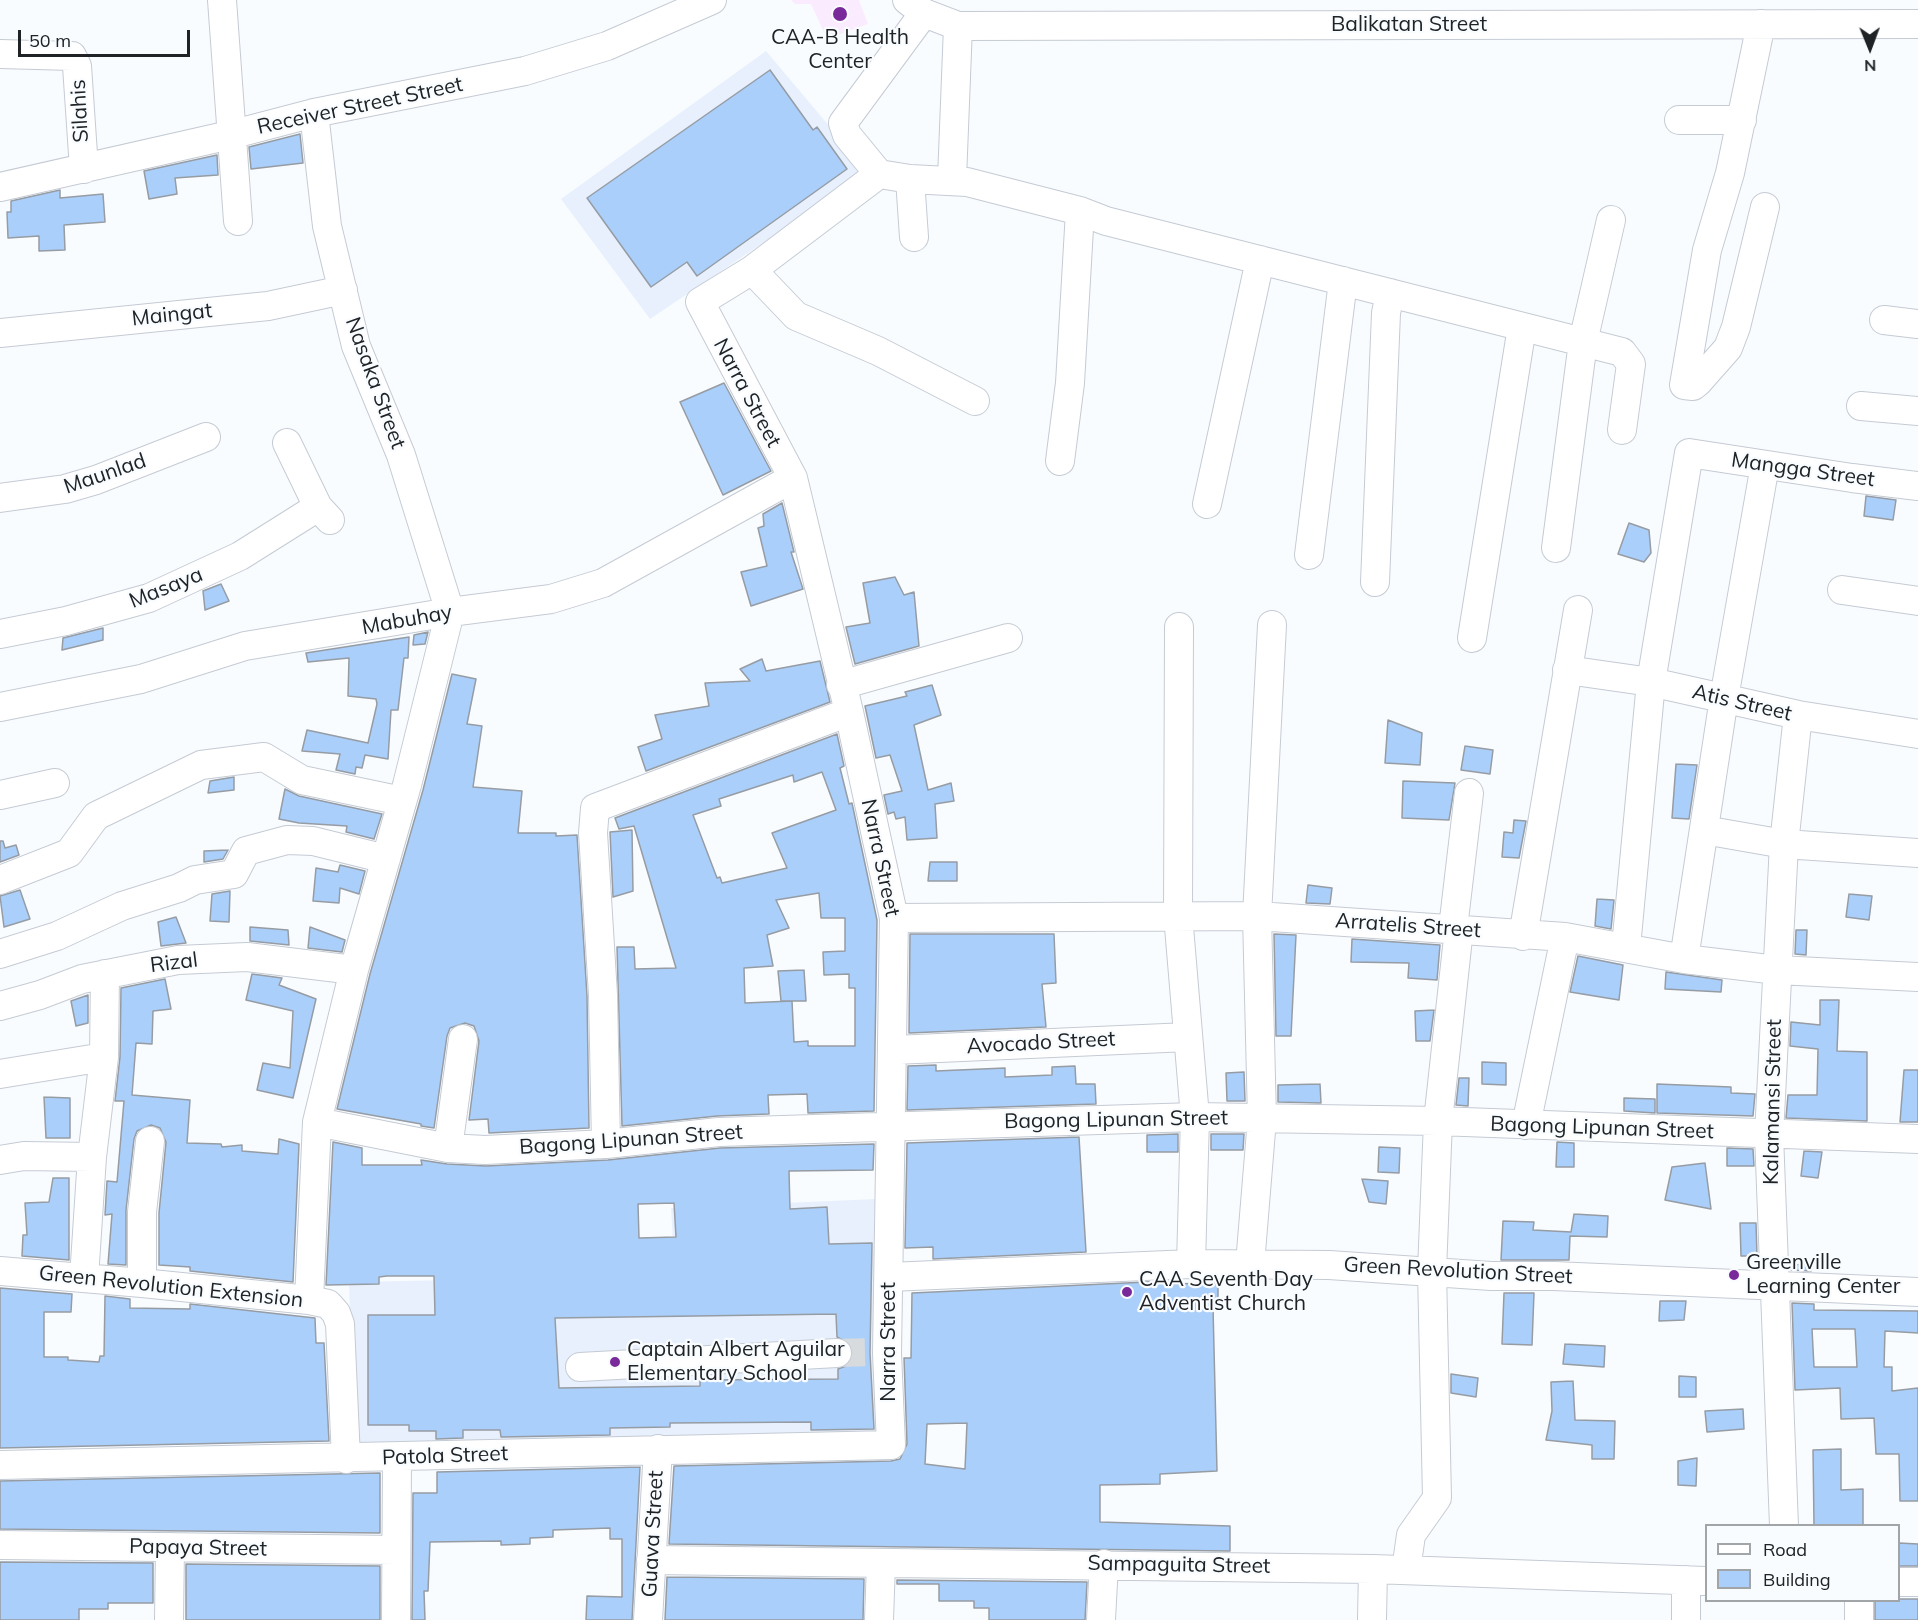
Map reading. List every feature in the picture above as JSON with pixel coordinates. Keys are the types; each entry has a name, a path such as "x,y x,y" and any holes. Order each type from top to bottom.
{"street":[{"path":"222,0 238,221"},
{"name":"Receiver Street Street","path":"0,187 230,135 314,113 525,71 607,46 712,0"},
{"path":"915,6 843,123 847,135 879,174 910,179 952,179 1080,211 1106,221 1622,352 1631,364 1622,430"},
{"name":"Balikatan Street","path":"915,6 958,26 1918,24"},
{"path":"1761,24 1730,173 1707,250 1684,385 1693,386 1698,382 1728,348 1736,327 1765,207"},
{"path":"952,179 958,26"},
{"name":"Silahis","path":"0,54 72,56 77,66 84,168"},
{"name":"Nasaka Street","path":"314,113 327,226 356,346 401,455 450,612"},
{"path":"1679,120 1742,120"},
{"path":"879,174 752,270 796,316 878,351 975,401"},
{"path":"910,179 914,237"},
{"path":"1060,461 1070,383 1080,211"},
{"path":"1556,548 1583,342 1611,220"},
{"path":"1207,504 1260,260"},
{"name":"Narra Street","path":"752,270 700,302 793,478 849,712 894,918 894,1050 889,1126 889,1277 881,1352 891,1445"},
{"path":"1309,555 1343,281"},
{"name":"Maingat","path":"0,333 268,306 343,290"},
{"path":"1375,582 1386,313 1390,293"},
{"path":"1884,320 1918,324"},
{"path":"1472,638 1522,327"},
{"path":"1861,406 1918,411"},
{"name":"Maunlad","path":"0,498 65,489 96,480 206,437"},
{"name":"Masaya","path":"0,634 66,621 149,598 325,514 287,443"},
{"name":"Mangga Street","path":"1652,682 1689,453 1918,486"},
{"path":"1684,959 1724,698 1765,465"},
{"name":"Mabuhay","path":"0,707 141,679 245,646 450,612 550,599 603,583 793,478"},
{"path":"1842,590 1918,601"},
{"path":"1523,936 1578,610"},
{"path":"309,1300 317,1122 354,970 402,801 450,612"},
{"path":"1250,1264 1262,1119 1257,916 1272,625"},
{"path":"1179,627 1178,915 1195,1117 1191,1264"},
{"path":"841,685 1008,638"},
{"name":"Atis Street","path":"1567,670 1652,682 1798,715 1918,734"},
{"path":"1626,947 1652,682"},
{"path":"606,1144 603,995 593,833 595,808 849,712"},
{"name":"Kalamansi Street","path":"1784,1524 1777,1287 1769,1135 1784,844 1798,715"},
{"path":"0,880 69,853 96,816 201,765 264,757 302,780 402,801"},
{"path":"0,795 55,783"},
{"path":"1406,1569 1411,1535 1437,1498 1432,1271 1438,1121 1469,793"},
{"path":"1704,830 1784,844 1918,853"},
{"path":"0,954 57,936 122,906 179,888 195,880 234,874 246,851 287,840 313,841 386,859"},
{"name":"Arratelis Street","path":"894,918 1257,916 1456,928 1523,936 1564,937 1684,959 1777,970 1918,977"},
{"path":"1526,1125 1564,937"},
{"name":"Rizal","path":"0,1006 105,974 178,960 247,957 354,970"},
{"path":"84,1278 92,1157 104,1057 105,974"},
{"name":"Avocado Street","path":"894,1050 1188,1037"},
{"path":"448,1148 463,1039"},
{"path":"0,1074 104,1057"},
{"name":"Bagong Lipunan Street","path":"317,1122 448,1148 485,1150 606,1144 719,1132 1195,1117 1438,1121 1769,1135 1918,1138"},
{"path":"142,1283 142,1212 150,1141"},
{"path":"0,1160 24,1156 92,1157"},
{"name":"Green Revolution Street","path":"889,1277 1191,1264 1250,1264 1432,1271 1491,1276 1554,1276 1918,1292"},
{"name":"Green Revolution Extension","path":"0,1271 142,1283 309,1300 328,1304 336,1313 340,1324 346,1459"},
{"path":"580,1367 837,1353"},
{"name":"Patola Street","path":"0,1465 397,1458 658,1449 891,1445"},
{"name":"Guava Street","path":"648,1620 658,1449"},
{"path":"396,1620 397,1458"},
{"name":"Papaya Street","path":"0,1545 396,1550"},
{"path":"169,1620 170,1547"},
{"name":"Sampaguita Street","path":"651,1560 1406,1569 1696,1580"},
{"path":"879,1620 880,1563"},
{"path":"1101,1620 1104,1564"},
{"path":"1372,1620 1373,1569"},
{"path":"1686,1620 1696,1580"},
{"path":"1900,1582 1918,1582"},
{"path":"1859,1602 1859,1620"}],"shaded area":[{"name":"CAA-B Health Center","path":"791,0 859,0 868,24 827,39 811,4 795,4"},
{"path":"766,51 868,172 650,319 561,199"},
{"name":"Captain Albert Aguilar Elementary School","path":"876,1199 881,1441 354,1451 349,1282 675,1276 671,1208"}],"building":[{"path":"770,70 813,130 817,127 847,169 697,276 687,262 651,287 587,198"},
{"path":"300,134 303,163 251,169 249,147"},
{"path":"217,155 218,175 175,178 177,194 149,199 144,171"},
{"path":"60,190 60,198 103,194 105,222 64,225 65,250 39,251 39,236 8,238 7,212 11,212 11,201"},
{"path":"724,383 771,471 723,495 680,402"},
{"path":"1866,496 1896,500 1893,520 1864,516"},
{"path":"782,503 794,552 791,552 803,589 751,606 741,572 767,566 758,528 764,526 763,514"},
{"path":"1629,523 1649,530 1651,553 1644,562 1618,554"},
{"path":"895,577 904,595 914,592 919,646 855,664 846,627 870,623 863,583"},
{"path":"221,584 229,601 205,610 203,591"},
{"path":"103,628 103,640 62,650 63,638"},
{"path":"428,632 425,644 413,645 414,635"},
{"path":"409,637 408,658 404,658 398,710 391,710 388,759 365,755 362,768 356,767 355,774 336,770 340,754 302,751 307,730 368,743 377,704 376,699 348,696 349,658 308,662 306,653"},
{"path":"762,659 766,671 820,661 830,702 646,771 638,747 662,739 655,715 709,706 705,683 750,681 740,669"},
{"path":"452,674 476,679 467,724 482,726 473,787 522,791 518,833 577,835 587,996 589,1128 489,1133 488,1119 469,1120 479,1041 474,1026 465,1023 450,1028 447,1036 434,1128 337,1109 370,974 423,790"},
{"path":"932,685 941,715 914,725 928,790 951,783 954,801 935,804 937,838 907,840 905,817 896,819 894,812 888,814 884,795 902,791 890,755 876,758 865,706 907,696 905,692"},
{"path":"1388,720 1422,733 1420,765 1385,763"},
{"path":"837,734 844,766 840,768 849,804 852,803 877,920 874,1111 808,1113 807,1094 768,1095 769,1114 717,1116 622,1126 617,947 634,947 635,969 676,968 634,826 619,829 615,818","holes":["822,772 836,810 772,833 787,868 722,883 720,877 717,878 693,815 721,806 719,799 793,775 794,782","819,893 821,918 845,918 845,951 823,952 824,975 849,974 849,988 855,988 855,1046 808,1046 808,1041 794,1042 792,1001 745,1003 744,968 773,966 767,935 789,928 776,900"]},
{"path":"1465,746 1493,750 1490,774 1461,770"},
{"path":"1676,764 1697,765 1689,819 1672,818"},
{"path":"234,777 234,790 208,793 210,781"},
{"path":"1403,781 1455,783 1449,820 1402,818"},
{"path":"285,789 299,796 382,814 374,839 346,832 347,826 299,823 279,819"},
{"path":"1514,820 1526,821 1519,858 1502,857 1504,832 1513,833"},
{"path":"632,830 633,891 613,897 610,832"},
{"path":"0,841 3,841 5,848 16,845 19,855 0,862"},
{"path":"228,850 223,859 204,862 204,851"},
{"path":"930,862 957,862 957,881 928,881"},
{"path":"340,865 365,871 359,894 340,888 339,903 313,901 316,868 338,872"},
{"path":"1308,885 1332,888 1330,904 1306,903"},
{"path":"20,890 30,919 4,927 0,896"},
{"path":"230,891 229,922 210,921 212,894"},
{"path":"1849,894 1872,896 1869,920 1846,917"},
{"path":"1597,899 1614,900 1611,929 1595,926"},
{"path":"176,917 186,943 161,946 158,922"},
{"path":"250,927 288,930 289,945 250,941"},
{"path":"310,927 345,940 342,952 308,948"},
{"path":"1796,930 1807,930 1806,955 1795,954"},
{"path":"910,934 1054,934 1056,983 1042,984 1046,1027 909,1033"},
{"path":"1274,934 1296,935 1291,1036 1276,1036"},
{"path":"1352,939 1440,945 1437,980 1408,978 1409,963 1351,962"},
{"path":"1578,956 1623,965 1619,1000 1570,992"},
{"path":"804,970 806,1001 781,1001 778,971"},
{"path":"1666,972 1722,980 1721,992 1665,989"},
{"path":"252,974 282,978 279,985 316,999 293,1098 257,1090 263,1063 290,1068 293,1011 246,1000"},
{"path":"165,979 171,1009 153,1011 152,1044 136,1043 132,1095 190,1100 187,1143 221,1144 222,1147 242,1145 242,1151 278,1154 279,1139 299,1144 293,1282 190,1271 190,1267 159,1265 159,1213 166,1142 160,1128 151,1125 137,1131 134,1139 126,1210 126,1265 108,1264 112,1214 105,1215 107,1181 117,1182 124,1101 115,1101 120,1057 121,988"},
{"path":"88,995 88,1023 76,1026 71,1001"},
{"path":"1820,1000 1839,1000 1837,1051 1867,1052 1867,1121 1786,1118 1788,1095 1817,1095 1818,1049 1790,1046 1791,1022 1820,1025"},
{"path":"1434,1010 1430,1041 1416,1041 1415,1011"},
{"path":"1482,1062 1506,1063 1506,1085 1482,1084"},
{"path":"936,1065 936,1071 1005,1068 1005,1077 1052,1075 1052,1067 1075,1066 1076,1084 1095,1084 1096,1104 907,1110 908,1066"},
{"path":"1904,1070 1918,1070 1918,1122 1900,1122"},
{"path":"1244,1072 1245,1101 1227,1101 1226,1073"},
{"path":"1459,1078 1469,1078 1468,1106 1456,1105"},
{"path":"1320,1084 1321,1103 1278,1102 1278,1085"},
{"path":"1657,1084 1731,1087 1731,1093 1755,1094 1753,1116 1657,1113"},
{"path":"44,1097 70,1098 70,1138 46,1138"},
{"path":"1624,1098 1655,1099 1655,1113 1624,1111"},
{"path":"1178,1134 1178,1152 1147,1152 1147,1135"},
{"path":"1211,1134 1244,1134 1243,1150 1211,1150"},
{"path":"1079,1137 1086,1252 933,1259 933,1247 905,1248 907,1143"},
{"path":"333,1142 362,1148 362,1165 422,1165 421,1160 486,1166 608,1160 720,1148 874,1144 873,1170 789,1171 790,1209 827,1207 829,1244 872,1243 870,1353 874,1429 811,1430 811,1422 670,1423 670,1427 610,1428 610,1435 501,1437 500,1430 463,1430 463,1438 436,1439 436,1431 409,1431 409,1425 368,1425 368,1315 435,1315 434,1276 387,1276 379,1277 379,1284 326,1285","holes":["674,1203 676,1237 639,1238 638,1204","836,1314 837,1337 850,1344 853,1353 846,1366 838,1369 838,1379 700,1380 700,1386 559,1388 555,1318"]},
{"path":"1557,1142 1574,1143 1574,1167 1556,1167"},
{"path":"1379,1147 1400,1148 1399,1173 1378,1172"},
{"path":"1727,1148 1753,1149 1754,1166 1727,1166"},
{"path":"1804,1151 1822,1152 1818,1178 1801,1176"},
{"path":"1705,1163 1711,1209 1665,1200 1672,1167"},
{"path":"53,1178 69,1178 69,1260 22,1256 23,1235 27,1235 25,1203 49,1202"},
{"path":"1362,1179 1388,1181 1386,1204 1369,1202"},
{"path":"1574,1214 1608,1216 1607,1237 1570,1236 1569,1260 1501,1260 1503,1221 1534,1222 1533,1230 1571,1232"},
{"path":"1740,1223 1756,1223 1757,1256 1741,1256"},
{"path":"1811,1264 1811,1271 1791,1270 1791,1265"},
{"path":"1168,1281 1168,1284 1218,1283 1218,1307 1213,1307 1217,1471 1160,1474 1160,1484 1100,1485 1100,1522 1230,1526 1230,1551 669,1544 674,1466 900,1459 907,1444 904,1358 911,1358 912,1293","holes":["967,1423 965,1469 925,1464 927,1424"]},
{"path":"0,1288 72,1294 71,1312 44,1312 44,1357 68,1357 68,1360 99,1362 100,1356 104,1356 105,1296 130,1299 130,1308 190,1309 190,1304 315,1318 316,1343 324,1343 329,1441 0,1448"},
{"path":"1504,1293 1534,1293 1532,1345 1502,1344"},
{"path":"1660,1301 1686,1301 1684,1320 1659,1321"},
{"path":"1792,1303 1814,1304 1814,1310 1918,1311 1918,1333 1885,1331 1884,1367 1892,1367 1892,1391 1918,1388 1918,1501 1900,1501 1899,1454 1876,1454 1874,1418 1841,1419 1840,1388 1795,1390","holes":["1812,1329 1855,1329 1857,1367 1814,1367"]},
{"path":"1565,1344 1605,1346 1604,1367 1563,1364"},
{"path":"1451,1374 1478,1378 1476,1397 1451,1393"},
{"path":"1679,1376 1696,1377 1696,1397 1679,1397"},
{"path":"1573,1381 1575,1420 1615,1421 1614,1459 1592,1459 1592,1445 1546,1440 1552,1411 1551,1382"},
{"path":"1743,1409 1744,1429 1707,1432 1705,1411"},
{"path":"1841,1449 1841,1490 1863,1489 1863,1524 1814,1524 1813,1450"},
{"path":"1697,1458 1696,1486 1678,1485 1678,1461"},
{"path":"640,1467 632,1620 586,1620 587,1596 622,1597 622,1539 610,1539 610,1528 553,1530 553,1537 530,1538 530,1544 501,1545 501,1541 430,1542 428,1591 424,1591 425,1620 412,1620 413,1493 437,1493 437,1472"},
{"path":"380,1473 380,1533 0,1529 0,1481"},
{"path":"1900,1543 1918,1544 1918,1566 1900,1566"},
{"path":"0,1562 153,1563 153,1603 108,1603 108,1609 79,1609 79,1620 0,1620"},
{"path":"186,1564 380,1566 380,1620 186,1620"},
{"path":"667,1577 864,1579 863,1620 665,1620"},
{"path":"897,1580 1087,1582 1085,1620 989,1620 989,1608 974,1608 974,1601 939,1601 939,1584 897,1584"},
{"path":"1900,1599 1918,1599 1918,1620 1875,1620 1875,1602 1900,1602"}],"tunnel":[{"path":"837,1353 876,1352"}],"place":[{"name":"CAA-B Health Center","path":"840,14"},
{"name":"Greenville Learning Center","path":"1734,1275"},
{"name":"CAA Seventh Day Adventist Church","path":"1127,1292"},
{"name":"Captain Albert Aguilar Elementary School","path":"615,1362"}]}
